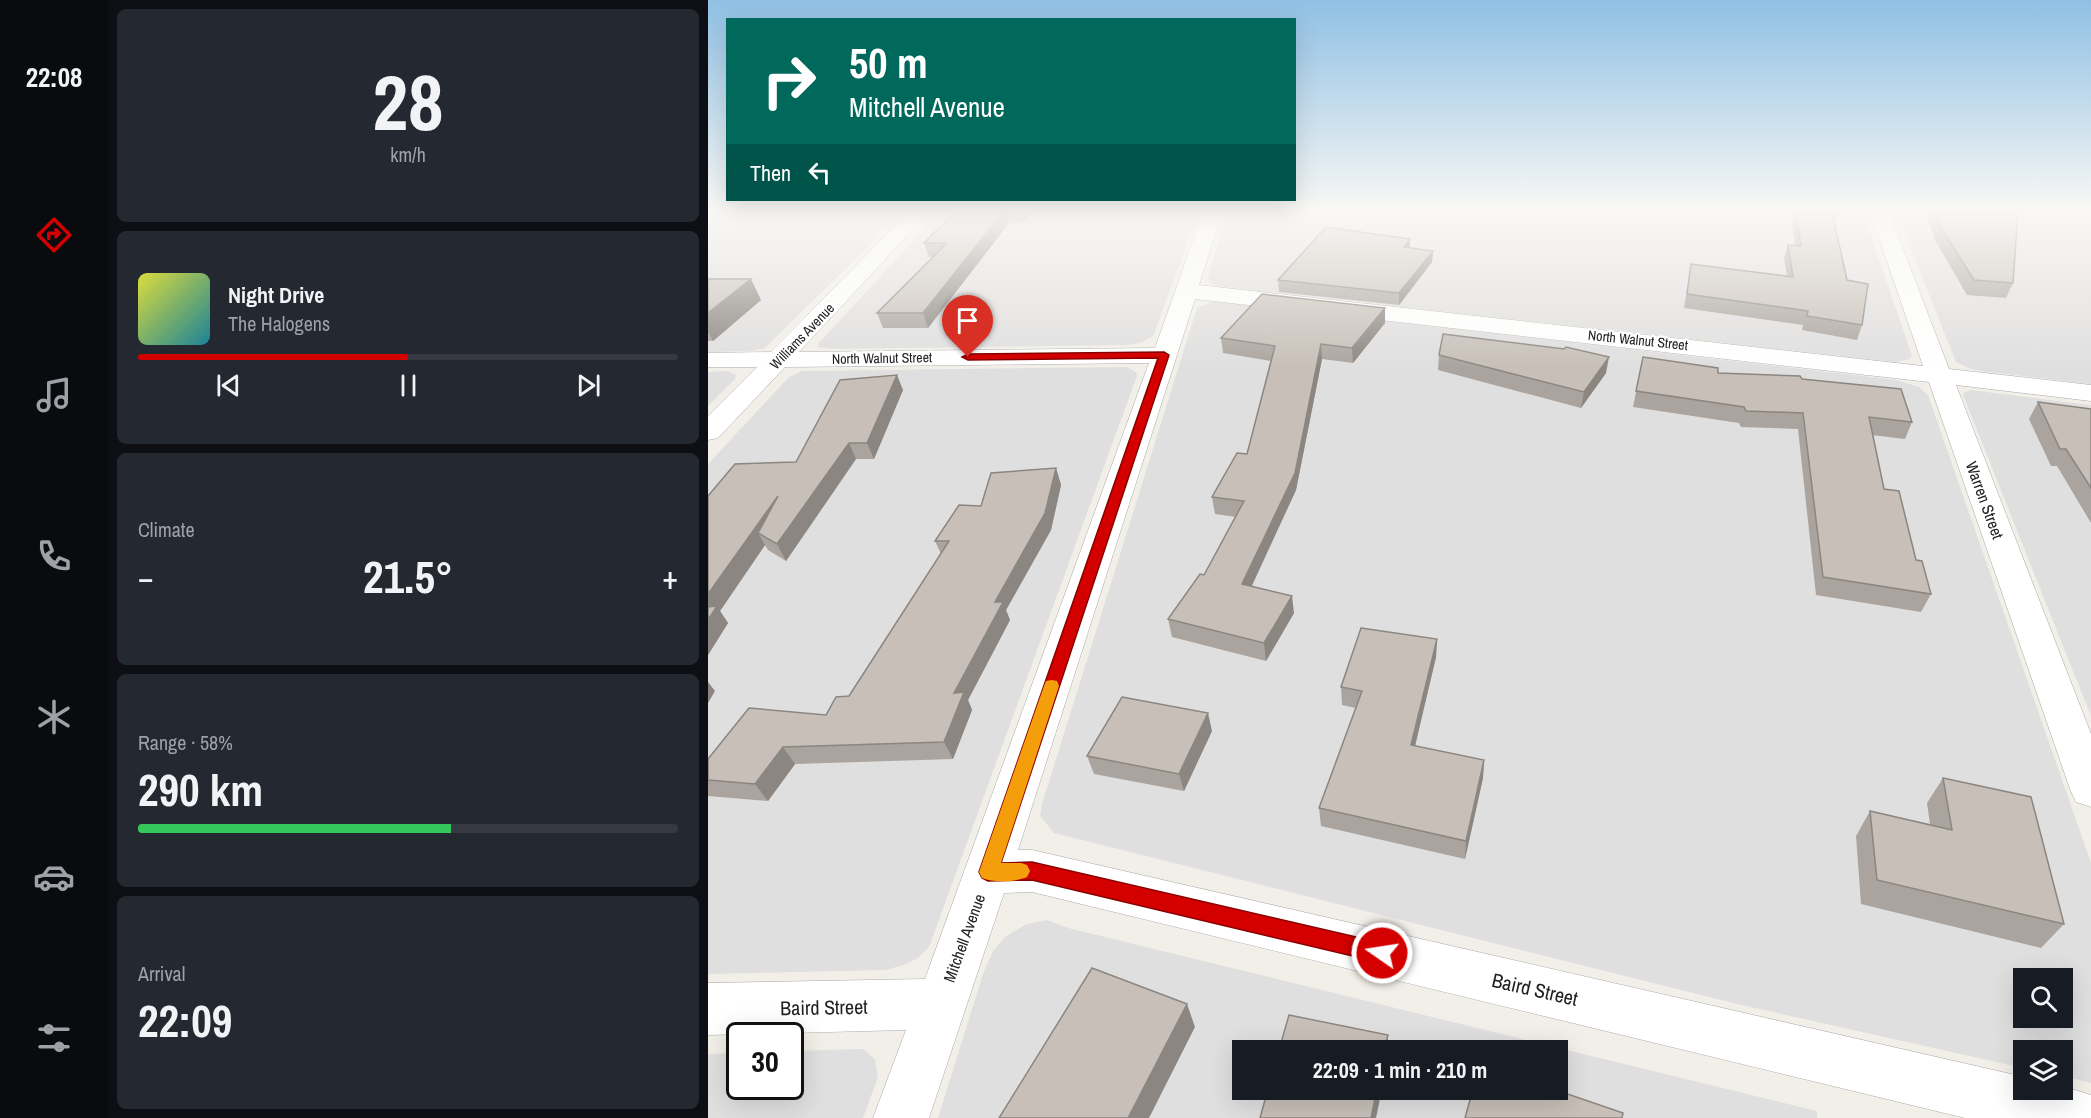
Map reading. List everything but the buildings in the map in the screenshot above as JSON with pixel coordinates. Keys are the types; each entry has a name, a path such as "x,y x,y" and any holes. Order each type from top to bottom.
{"street":[{"name":"Williams Avenue","path":"708,432 870,264"},
{"name":"Mitchell Avenue","path":"901,1118 988,872 1195,264"},
{"name":"Warren Street","path":"1898,264 2091,789"},
{"name":"North Walnut Street","path":"1185,292 1208,292 2091,393"},
{"name":"North Walnut Street","path":"708,360 1164,355"},
{"name":"Baird Street","path":"988,872 1032,871 2080,1118"},
{"name":"Baird Street","path":"708,1010 940,1004"}],"shaded area":[{"path":"708,264 850,264 765,348 751,351 708,352"},
{"path":"892,264 1180,264 1153,336 1143,342 1129,345 834,349 818,347 818,344"},
{"path":"1212,264 1881,264 1912,356 1896,362 1216,286 1209,282 1208,277"},
{"path":"1917,264 2091,264 2091,384 1980,371 1956,362"},
{"path":"1213,301 1896,380 1919,387 1928,395 2091,863 2091,1083 2073,1078 2073,1040 2013,1040 2013,1066 1737,1004 1054,833 1040,816 1197,308"},
{"path":"1127,367 1136,372 1137,376 929,947 918,958 885,970 708,974 708,464 789,377 802,371"},
{"path":"728,371 736,375 735,379 708,406 708,372"},
{"path":"1971,390 2091,405 2091,716 1963,395"},
{"path":"1047,920 1068,928 1526,1040 1232,1040 1232,1100 1568,1100 1568,1050 1817,1111 1817,1118 938,1118 983,974 993,951 1006,936 1027,924"},
{"path":"863,1049 875,1059 878,1077 863,1118 708,1118 708,1054 726,1053 726,1100 804,1100 804,1051"}],"slow traffic":[{"path":"1021,871 988,872 1052,686"}],"route":[{"path":"968,357 1164,355 988,872 1032,871 1382,953"}]}
